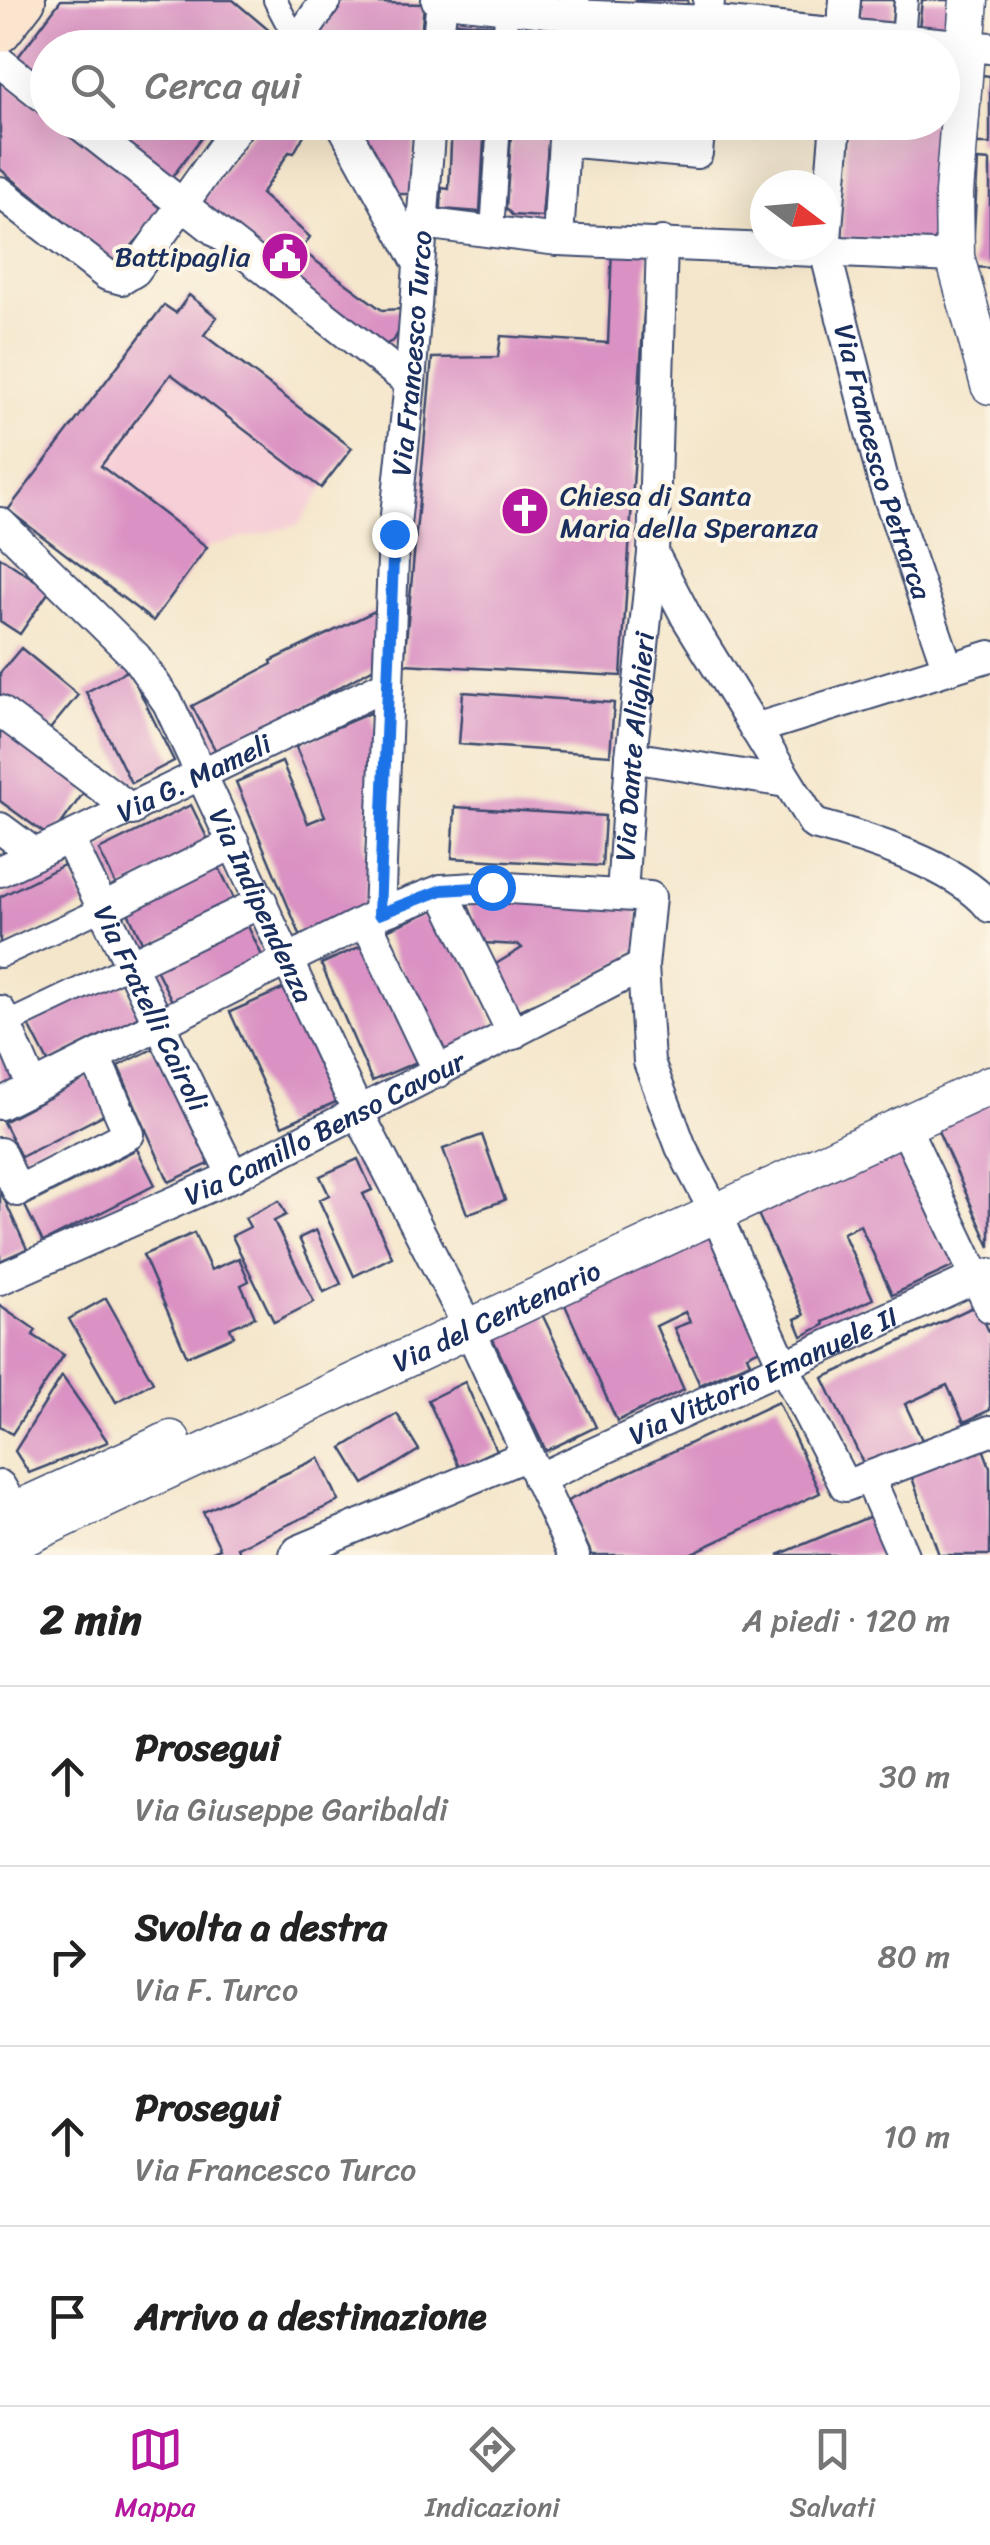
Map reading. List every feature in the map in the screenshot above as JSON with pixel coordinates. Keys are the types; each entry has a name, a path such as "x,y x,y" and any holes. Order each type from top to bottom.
{"main road":[{"path":"0,31 24,0"}],"street":[{"path":"274,0 289,30"},
{"path":"307,30 326,0"},
{"path":"438,30 440,0 573,8 757,30"},
{"path":"843,30 845,0"},
{"path":"904,30 906,0"},
{"path":"969,0 978,47 954,194 955,257 990,386"},
{"path":"505,30 507,4"},
{"path":"0,62 30,86"},
{"path":"100,140 410,384"},
{"path":"0,192 107,275 122,279 135,271 229,140"},
{"path":"352,140 419,264"},
{"name":"Via Francesco Turco","path":"372,918 388,684 390,585 429,140"},
{"path":"492,232 498,140"},
{"path":"558,240 564,140"},
{"path":"618,140 698,152 699,140"},
{"name":"Via Francesco Petrarca","path":"832,170 835,140"},
{"path":"422,223 558,240 750,247"},
{"name":"Via Dante Alighieri","path":"662,242 653,553 630,757 622,894 650,896 643,966 649,1062 681,1147 710,1201 784,1367 904,1555"},
{"path":"840,252 955,257"},
{"name":"Via Francesco Petrarca","path":"828,260 882,480 948,669"},
{"name":"Via Indipendenza","path":"0,523 150,672 168,703 358,1112 464,1318 574,1555"},
{"path":"653,553 686,618 755,730 772,779 814,824 866,838 950,875 990,907"},
{"path":"755,730 990,656"},
{"name":"Via G. Mameli","path":"0,871 388,684"},
{"path":"0,710 132,810"},
{"path":"630,757 772,779"},
{"path":"0,828 35,854"},
{"name":"Via Fratelli Cairoli","path":"69,839 233,1176"},
{"path":"0,956 234,844"},
{"path":"0,1104 372,918 442,890 492,887 622,894"},
{"path":"442,890 512,1034"},
{"path":"33,1088 2,1021 262,902"},
{"path":"372,918 438,1072"},
{"name":"Via Camillo Benso Cavour","path":"0,1279 233,1176 643,966"},
{"path":"0,1153 18,1191 128,1134 96,1057"},
{"name":"Via del Centenario","path":"8,1519 464,1318 990,1061"},
{"name":"Via del Centenario","path":"710,1201 904,1125 990,1085"},
{"path":"904,1125 984,1275 990,1308"},
{"name":"Via Vittorio Emanuele II","path":"295,1555 784,1367 984,1275"},
{"path":"857,1482 990,1431"}],"shaded area":[{"path":"189,295 217,317 204,335 352,448 298,525 207,547 153,621 8,510 164,305 176,313"}],"building":[{"path":"61,0 233,0 269,30 38,30"},
{"path":"635,0 688,0 687,7"},
{"path":"861,0 894,0 892,29 859,26"},
{"path":"922,0 958,0 955,30 919,29"},
{"path":"336,2 424,4 422,30 314,30"},
{"path":"520,20 557,22 556,30 519,30"},
{"path":"458,22 492,25 492,30 457,30"},
{"path":"30,41 30,67 18,57"},
{"path":"982,75 990,76 990,144 977,144"},
{"path":"0,79 30,98 30,140 89,140 170,202 116,264 0,169"},
{"path":"116,140 200,140 167,184"},
{"name":"Battipaglia","path":"246,140 301,140 261,194 310,237 301,250 382,310 401,309 400,329 394,340 379,348 198,206"},
{"path":"359,140 414,140 412,194 389,194"},
{"path":"451,140 484,140 480,212 441,209 442,188 449,189"},
{"path":"511,140 548,140 542,217 512,215 506,208"},
{"path":"846,140 947,140 939,245 842,239"},
{"path":"978,160 990,161 990,268 972,267"},
{"name":"Chiesa di Santa Maria della Speranza","path":"612,249 648,249 621,676 404,664 432,358 498,357 501,336 608,343"},
{"path":"189,295 217,317 204,335 352,448 321,488 171,374 101,466 207,547 153,621 8,510 164,305 176,313"},
{"path":"0,557 50,590 20,634 0,621"},
{"path":"375,611 379,665 218,755 192,706 272,664 271,661"},
{"path":"21,648 78,695 41,740 0,706 0,673"},
{"path":"129,670 174,761 131,783 86,692"},
{"path":"463,692 614,703 610,755 459,744"},
{"path":"370,713 379,735 366,851 370,860 364,912 301,937 236,782 282,762 308,823 325,816 295,745"},
{"path":"0,722 89,785 51,838 0,801"},
{"path":"191,805 211,846 119,891 99,850"},
{"path":"455,807 605,816 602,866 452,858"},
{"path":"217,863 237,905 146,950 126,908"},
{"path":"66,864 85,905 0,947 0,897"},
{"path":"464,895 637,908 642,947 628,954 631,958 515,1012 491,967 522,948 483,943"},
{"path":"443,906 497,1034 438,1059 384,931"},
{"path":"245,920 265,962 175,1007 154,965"},
{"path":"368,943 419,1061 372,1081 321,964"},
{"path":"120,979 139,1016 48,1062 29,1025"},
{"path":"287,987 338,1101 282,1126 230,1012"},
{"path":"0,1041 19,1079 0,1088"},
{"path":"155,1048 209,1164 169,1182 118,1066"},
{"path":"89,1077 107,1113 21,1157 3,1122"},
{"path":"990,1099 990,1247 935,1124"},
{"path":"482,1135 505,1200 467,1214 443,1149"},
{"path":"904,1137 961,1263 892,1295 860,1225 843,1233 873,1299 802,1336 795,1319 804,1315 754,1205"},
{"path":"137,1149 155,1185 43,1242 25,1206"},
{"path":"358,1159 372,1190 363,1194 392,1257 354,1276 319,1200 329,1195 320,1176"},
{"path":"0,1190 27,1249 0,1261"},
{"path":"279,1201 286,1215 274,1221 314,1302 274,1322 232,1236 250,1227 245,1218"},
{"path":"711,1229 762,1348 747,1355 750,1362 700,1385 674,1328 690,1322 685,1312 656,1326 684,1390 617,1421 561,1296"},
{"path":"316,1230 341,1284 324,1292 299,1238"},
{"path":"194,1233 211,1270 239,1258 249,1281 241,1285 255,1317 230,1328 234,1336 187,1356 143,1255"},
{"path":"106,1298 153,1382 116,1402 69,1319"},
{"path":"0,1305 36,1330 33,1335 64,1355 12,1434 0,1426"},
{"path":"977,1305 990,1334 990,1410 964,1422 947,1385 905,1404 923,1442 866,1469 823,1378"},
{"path":"541,1312 596,1427 546,1451 491,1335"},
{"path":"62,1376 108,1442 29,1473 15,1451"},
{"path":"465,1382 496,1450 459,1467 428,1400"},
{"path":"778,1402 820,1493 688,1555 592,1555 567,1501"},
{"path":"397,1414 419,1450 364,1484 342,1448"},
{"path":"981,1443 990,1467 990,1555 939,1555 909,1469"},
{"path":"319,1458 339,1501 238,1548 241,1555 204,1555 220,1548 203,1512"},
{"path":"871,1516 888,1555 778,1555"}],"place":[{"name":"Battipaglia","path":"285,256"},
{"name":"Chiesa di Santa Maria della Speranza","path":"525,511"}],"route":[{"path":"394,534 379,914 442,890 492,887"}]}
